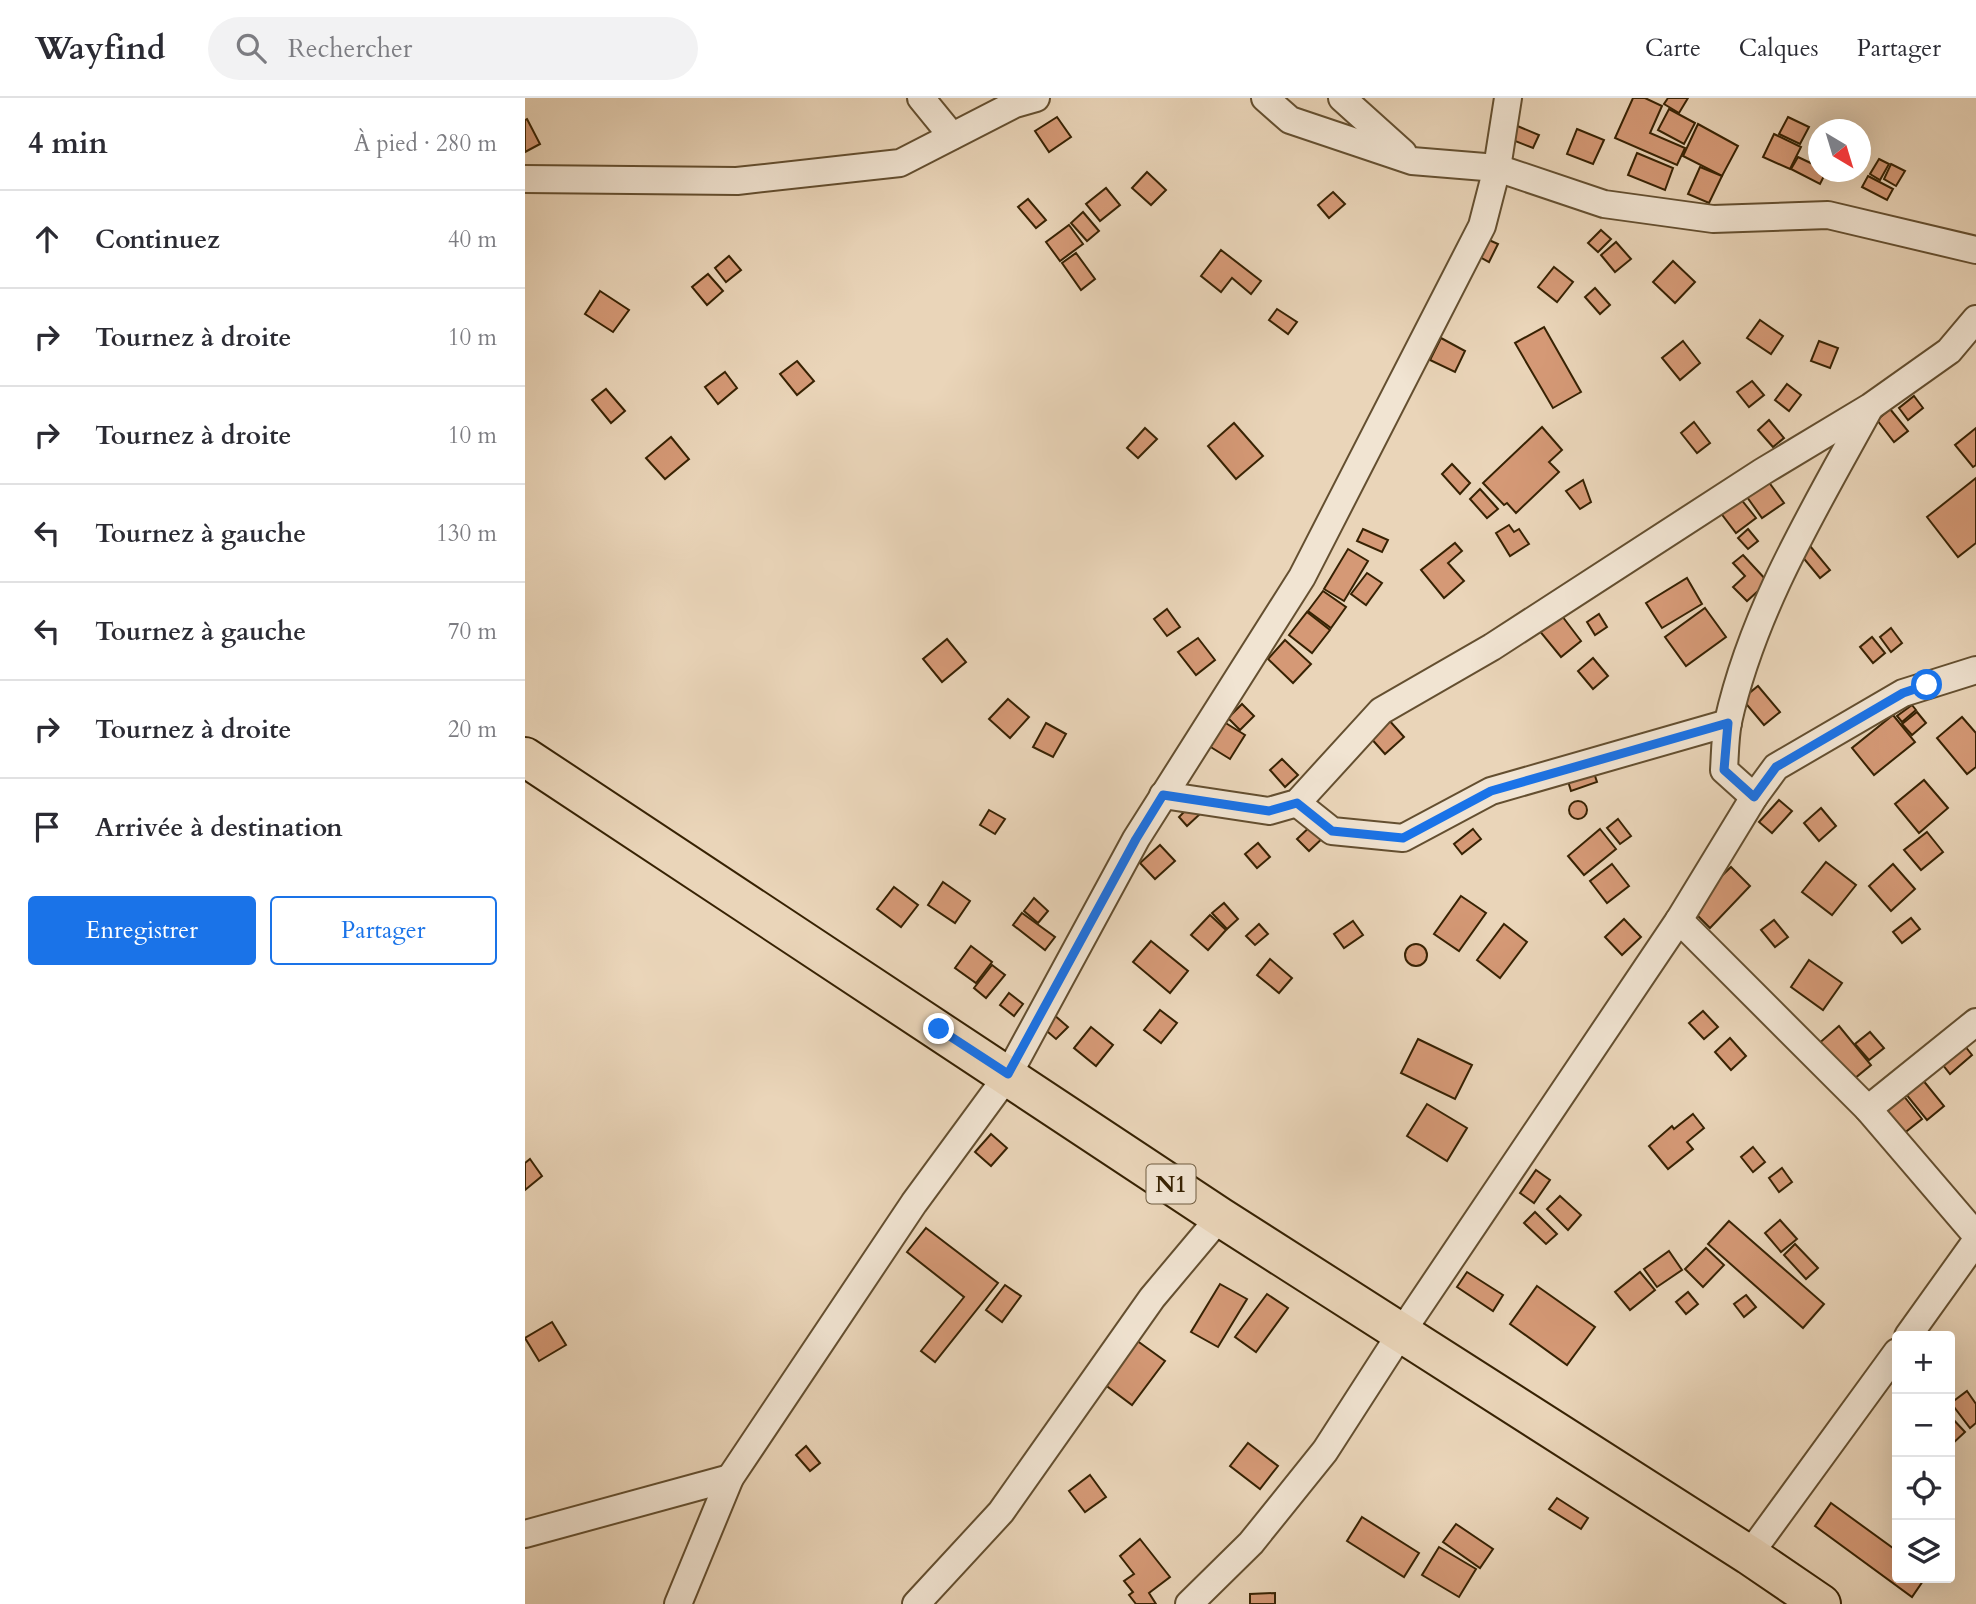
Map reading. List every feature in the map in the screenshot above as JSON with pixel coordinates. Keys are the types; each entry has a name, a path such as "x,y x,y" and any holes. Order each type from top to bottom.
{"main road":[{"name":"N1","path":"525,757 1008,1074 1220,1217 1749,1555 1821,1604"}],"street":[{"path":"921,98 952,136"},
{"path":"525,179 737,181 900,163 1015,104 1036,98"},
{"path":"1265,98 1290,120 1412,161 1497,168 1604,204 1713,219 1828,215 1976,250"},
{"path":"1342,98 1412,161"},
{"path":"678,1604 730,1478 915,1203 1008,1074 1136,839 1302,577 1482,226 1497,168 1508,98"},
{"path":"1163,795 1269,811 1297,803 1381,711 1492,647 1762,472 1870,407 1949,351 1976,319"},
{"path":"1754,797 1724,770 1728,723 1751,645 1789,556 1870,407"},
{"path":"1189,1604 1251,1544 1325,1451 1401,1333 1679,920 1754,797 1776,767 1903,693 1976,670"},
{"path":"1297,803 1332,831 1403,838 1491,791 1728,723"},
{"path":"1679,920 1868,1109 1976,1235"},
{"path":"1868,1109 1976,1022"},
{"path":"916,1604 1001,1512 1152,1298 1220,1217"},
{"path":"1912,1331 1976,1241"},
{"path":"1749,1555 1892,1359"},
{"path":"525,1534 730,1478"}],"building":[{"path":"1633,98 1645,98 1662,106 1650,133 1685,148 1677,165 1615,138"},
{"path":"1668,98 1688,98 1679,113 1664,104"},
{"path":"1669,109 1695,123 1684,144 1658,130"},
{"path":"1057,117 1071,137 1049,152 1035,131"},
{"path":"1788,117 1808,127 1800,144 1779,134"},
{"path":"527,119 540,144 525,152 525,120"},
{"path":"1698,124 1738,146 1722,176 1683,156"},
{"path":"1515,125 1539,135 1533,148 1510,139"},
{"path":"1577,129 1604,140 1593,164 1567,154"},
{"path":"1774,134 1801,147 1790,169 1763,157"},
{"path":"1637,153 1673,168 1665,190 1628,175"},
{"path":"1798,157 1808,162 1808,178 1791,169"},
{"path":"1879,159 1889,164 1880,180 1871,172"},
{"path":"1891,164 1905,171 1896,186 1884,179"},
{"path":"1700,167 1722,176 1709,203 1688,194"},
{"path":"1147,172 1166,190 1151,205 1132,188"},
{"path":"1871,178 1893,189 1887,200 1862,187 1865,182 1871,182"},
{"path":"1106,188 1120,205 1100,221 1086,204"},
{"path":"1333,192 1345,204 1329,218 1318,205"},
{"path":"1028,199 1046,220 1036,228 1018,207"},
{"path":"1083,212 1099,231 1087,241 1071,223"},
{"path":"1069,225 1083,244 1060,261 1046,242"},
{"path":"1601,230 1611,239 1598,252 1588,243"},
{"path":"1489,240 1498,244 1489,262 1480,257"},
{"path":"1616,242 1631,259 1615,272 1601,255"},
{"path":"1221,250 1261,281 1251,294 1232,278 1221,292 1201,276"},
{"path":"1076,253 1095,279 1081,290 1062,263"},
{"path":"729,256 741,270 726,282 715,268"},
{"path":"1673,261 1695,282 1675,303 1653,282"},
{"path":"1554,267 1573,282 1557,302 1538,287"},
{"path":"708,274 723,291 707,305 692,287"},
{"path":"1595,288 1610,305 1600,314 1585,297"},
{"path":"600,291 629,310 613,332 585,314"},
{"path":"1277,309 1297,322 1288,334 1269,320"},
{"path":"1760,320 1783,336 1771,354 1747,338"},
{"path":"1544,327 1581,392 1553,408 1515,343"},
{"path":"1441,338 1465,351 1455,372 1430,360"},
{"path":"1683,341 1700,363 1680,380 1662,358"},
{"path":"1819,341 1838,348 1830,368 1811,361"},
{"path":"797,361 814,381 797,395 780,374"},
{"path":"725,372 737,388 718,404 705,387"},
{"path":"1752,381 1764,395 1749,407 1737,392"},
{"path":"1787,384 1801,395 1789,411 1775,400"},
{"path":"606,389 625,411 611,423 592,400"},
{"path":"1914,396 1923,408 1908,420 1899,408"},
{"path":"1890,409 1908,431 1894,442 1877,420"},
{"path":"1769,420 1784,438 1773,447 1758,430"},
{"path":"1694,422 1710,443 1697,453 1681,433"},
{"path":"1234,423 1263,456 1236,479 1208,446"},
{"path":"1542,427 1562,450 1549,462 1559,472 1516,513 1507,503 1504,505 1483,483"},
{"path":"1145,428 1157,439 1138,458 1127,448"},
{"path":"1976,428 1976,465 1973,467 1955,445"},
{"path":"671,437 689,459 665,479 646,458"},
{"path":"1452,464 1470,483 1460,494 1442,474"},
{"path":"1976,478 1976,543 1958,557 1927,517"},
{"path":"1583,480 1591,502 1580,509 1566,491"},
{"path":"1768,481 1784,503 1762,518 1747,497"},
{"path":"1480,489 1498,509 1487,518 1470,499"},
{"path":"1740,498 1756,518 1736,533 1720,512"},
{"path":"1509,525 1514,532 1519,529 1529,544 1510,556 1496,533"},
{"path":"1363,529 1388,540 1382,552 1357,541"},
{"path":"1748,529 1758,541 1748,549 1738,538"},
{"path":"1455,543 1462,551 1448,563 1464,581 1444,598 1421,570"},
{"path":"1810,546 1830,570 1820,578 1800,554"},
{"path":"1348,549 1368,561 1344,601 1324,589"},
{"path":"1743,555 1768,582 1747,601 1733,587 1745,576 1733,563"},
{"path":"1367,573 1382,583 1366,605 1351,594"},
{"path":"1687,578 1702,604 1662,628 1646,603"},
{"path":"1323,591 1346,607 1331,628 1308,611"},
{"path":"1705,608 1726,637 1686,666 1665,637"},
{"path":"1167,609 1180,627 1167,636 1154,619"},
{"path":"1307,612 1330,630 1312,653 1289,635"},
{"path":"1559,612 1581,641 1561,657 1538,629"},
{"path":"1599,614 1607,627 1595,635 1587,622"},
{"path":"1891,628 1902,643 1891,652 1880,637"},
{"path":"1872,637 1885,653 1873,663 1860,647"},
{"path":"1198,638 1215,660 1196,675 1178,652"},
{"path":"947,639 966,662 942,682 923,659"},
{"path":"1285,640 1311,664 1293,683 1268,659"},
{"path":"1593,658 1608,676 1593,689 1578,671"},
{"path":"1758,686 1780,712 1764,725 1742,699"},
{"path":"1008,699 1029,717 1010,738 989,719"},
{"path":"1242,704 1254,716 1240,730 1228,718"},
{"path":"1912,705 1916,710 1902,722 1897,716"},
{"path":"1917,712 1926,723 1912,735 1902,724"},
{"path":"1893,715 1915,742 1874,775 1852,748"},
{"path":"1962,717 1976,733 1976,767 1967,774 1937,738"},
{"path":"1388,719 1404,737 1385,754 1369,736"},
{"path":"1224,722 1245,735 1230,759 1209,746"},
{"path":"1046,723 1066,734 1053,757 1033,747"},
{"path":"1282,759 1298,775 1285,787 1270,770"},
{"path":"1593,770 1597,782 1571,791 1567,778"},
{"path":"1924,780 1948,808 1919,833 1895,804"},
{"path":"1779,800 1792,811 1772,833 1759,822"},
{"path":"1578,801 1584,804 1587,810 1584,816 1578,819 1572,816 1569,810 1572,804"},
{"path":"1191,805 1200,814 1187,826 1179,817"},
{"path":"1821,808 1836,826 1819,841 1804,823"},
{"path":"989,810 1005,819 995,834 980,825"},
{"path":"1618,819 1631,836 1620,844 1607,828"},
{"path":"1315,822 1327,834 1309,851 1297,839"},
{"path":"1473,829 1481,839 1462,854 1454,844"},
{"path":"1600,829 1616,849 1584,875 1568,856"},
{"path":"1927,832 1943,852 1921,870 1904,850"},
{"path":"1258,843 1270,857 1257,868 1245,854"},
{"path":"1160,845 1175,861 1155,879 1140,863"},
{"path":"1826,862 1856,885 1832,915 1802,892"},
{"path":"1612,864 1629,886 1607,903 1590,881"},
{"path":"1893,864 1915,889 1891,911 1869,886"},
{"path":"1731,867 1750,886 1710,928 1689,907"},
{"path":"943,882 970,901 955,923 928,905"},
{"path":"894,887 918,905 901,927 877,909"},
{"path":"1461,896 1486,913 1459,951 1434,934"},
{"path":"1034,898 1048,911 1038,923 1024,911"},
{"path":"1224,903 1238,919 1227,929 1212,913"},
{"path":"1022,913 1055,937 1045,950 1013,925"},
{"path":"1210,915 1226,930 1208,950 1191,935"},
{"path":"1911,918 1920,929 1902,943 1893,932"},
{"path":"1624,919 1641,937 1622,955 1605,937"},
{"path":"1774,920 1788,937 1775,947 1761,930"},
{"path":"1353,921 1363,935 1344,948 1334,934"},
{"path":"1259,924 1268,934 1255,945 1246,936"},
{"path":"1504,924 1527,942 1500,978 1477,960"},
{"path":"1151,941 1188,971 1170,993 1133,962"},
{"path":"1416,944 1424,947 1427,955 1424,963 1416,966 1408,963 1405,955 1408,947"},
{"path":"971,946 992,962 976,983 955,968"},
{"path":"1270,959 1292,978 1279,993 1257,975"},
{"path":"1809,960 1842,983 1823,1010 1791,987"},
{"path":"992,965 1005,975 986,998 974,988"},
{"path":"1009,993 1023,1004 1014,1016 1000,1005"},
{"path":"1160,1010 1177,1023 1161,1043 1144,1030"},
{"path":"1703,1011 1718,1027 1704,1039 1689,1023"},
{"path":"1053,1014 1068,1027 1056,1039 1041,1026"},
{"path":"1839,1026 1871,1065 1849,1083 1817,1045"},
{"path":"1091,1027 1113,1045 1096,1066 1074,1048"},
{"path":"1870,1032 1884,1048 1869,1060 1855,1044"},
{"path":"1730,1038 1746,1056 1731,1070 1715,1052"},
{"path":"1418,1039 1472,1065 1455,1099 1401,1073"},
{"path":"1961,1041 1972,1055 1950,1074 1939,1060"},
{"path":"1922,1079 1944,1106 1927,1120 1905,1093"},
{"path":"1903,1095 1922,1119 1898,1138 1879,1115"},
{"path":"1427,1104 1467,1128 1447,1161 1407,1136"},
{"path":"1693,1114 1704,1128 1687,1142 1693,1149 1668,1169 1649,1146 1672,1126 1674,1129"},
{"path":"991,1134 1007,1148 991,1166 975,1152"},
{"path":"1753,1147 1765,1162 1753,1172 1741,1157"},
{"path":"530,1159 542,1176 525,1190 525,1163"},
{"path":"1782,1168 1792,1182 1779,1192 1769,1178"},
{"path":"1536,1170 1550,1180 1534,1203 1520,1193"},
{"path":"1560,1196 1581,1215 1568,1230 1547,1209"},
{"path":"1535,1212 1557,1234 1546,1244 1524,1223"},
{"path":"1780,1220 1797,1239 1781,1252 1765,1233"},
{"path":"1729,1221 1824,1304 1803,1328 1708,1244"},
{"path":"926,1228 998,1283 935,1362 921,1351 964,1297 907,1252"},
{"path":"1795,1244 1818,1268 1806,1279 1784,1255"},
{"path":"1706,1248 1724,1265 1703,1287 1685,1269"},
{"path":"1669,1251 1682,1270 1657,1287 1644,1269"},
{"path":"1467,1272 1503,1295 1493,1311 1457,1287"},
{"path":"1640,1272 1655,1290 1630,1310 1615,1292"},
{"path":"1220,1284 1247,1299 1218,1347 1191,1332"},
{"path":"1005,1285 1021,1296 1002,1322 986,1310"},
{"path":"1537,1286 1595,1327 1567,1365 1510,1324"},
{"path":"1688,1292 1698,1304 1686,1314 1676,1302"},
{"path":"1267,1294 1288,1308 1256,1352 1235,1337"},
{"path":"1746,1295 1756,1307 1744,1317 1734,1304"},
{"path":"552,1322 566,1345 539,1361 525,1338"},
{"path":"1136,1340 1165,1361 1132,1405 1104,1384"},
{"path":"1967,1391 1976,1404 1976,1423 1970,1428 1955,1408 1955,1400"},
{"path":"1955,1421 1965,1432 1955,1441"},
{"path":"1248,1443 1278,1466 1260,1489 1230,1466"},
{"path":"806,1446 820,1463 810,1471 796,1455"},
{"path":"1090,1475 1106,1497 1085,1512 1069,1491"},
{"path":"1557,1498 1588,1518 1581,1529 1549,1509"},
{"path":"1831,1503 1892,1547 1892,1582 1815,1526"},
{"path":"1362,1517 1419,1553 1404,1577 1347,1541"},
{"path":"1456,1524 1493,1549 1480,1568 1443,1542"},
{"path":"1140,1539 1170,1577 1149,1593 1156,1604 1136,1604 1129,1595 1133,1592 1124,1581 1134,1574 1120,1556"},
{"path":"1439,1547 1476,1569 1459,1597 1422,1575"},
{"path":"1893,1583 1922,1583 1912,1597"},
{"path":"1275,1593 1275,1604 1250,1604 1250,1594"}],"route":[{"path":"939,1029 1008,1074 1136,839 1163,795 1269,811 1297,803 1332,831 1403,838 1491,791 1728,723 1724,770 1754,797 1776,767 1903,693 1927,685"}]}
